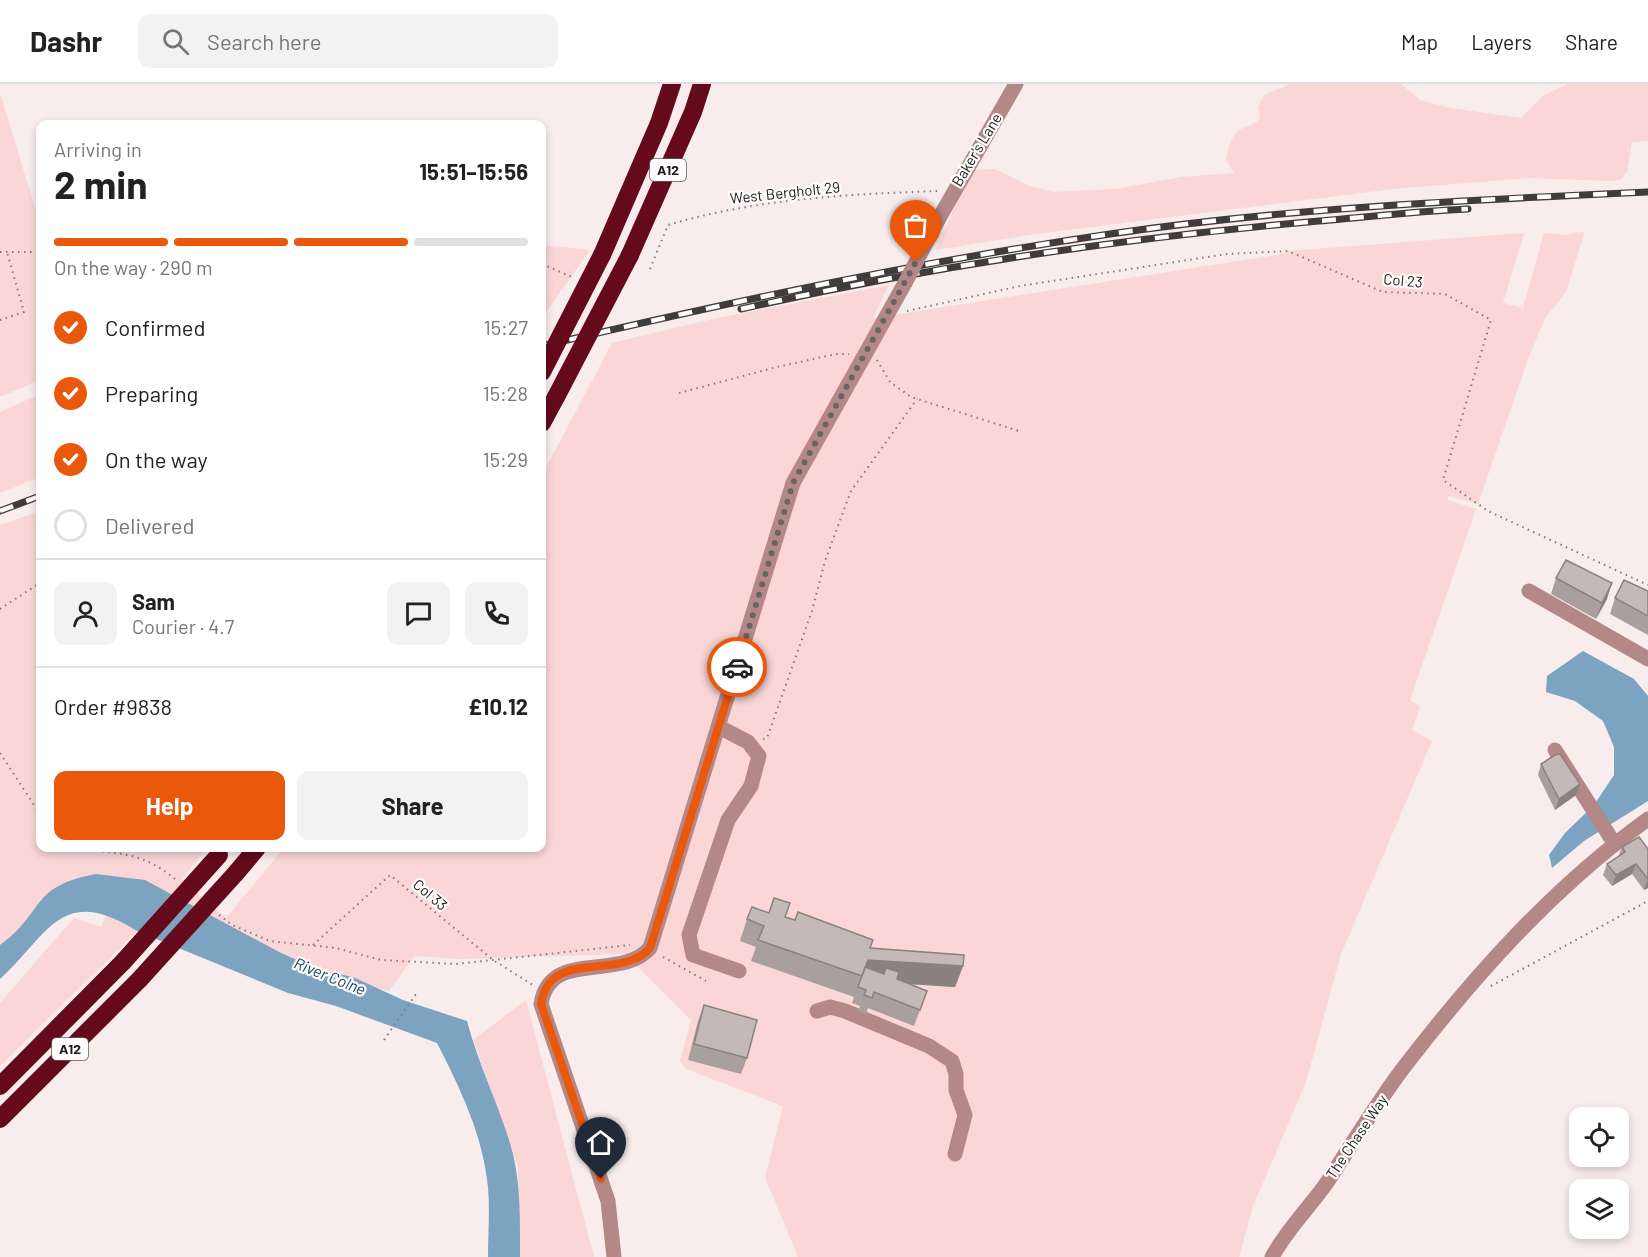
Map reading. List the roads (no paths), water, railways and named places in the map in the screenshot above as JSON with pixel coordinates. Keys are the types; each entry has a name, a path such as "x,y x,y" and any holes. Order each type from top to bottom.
{"highway":[{"name":"A12","path":"546,364 602,255 659,123 672,84"},
{"name":"A12","path":"546,416 630,255 693,112 702,84"},
{"name":"A12","path":"0,1086 123,962 221,852"},
{"name":"A12","path":"0,1119 140,980 254,852"}],"street":[{"name":"Baker's Lane","path":"614,1257 608,1201 541,1004 543,992 551,980 562,972 632,961 644,956 650,948 793,483 905,283 953,191 1016,84"},
{"path":"1529,591 1648,659"},
{"path":"719,727 748,742 759,756 751,786 728,820 689,935 693,955 739,971"},
{"path":"1555,750 1614,843"},
{"name":"The Chase Way","path":"1272,1257 1281,1239 1324,1187 1400,1072 1498,952 1580,870 1648,819"},
{"path":"817,1011 830,1007 862,1017 929,1046 952,1061 956,1074 956,1090 965,1115 954,1154"}],"water":[{"path":"1583,651 1634,679 1648,696 1648,801 1584,841 1552,868 1549,855 1565,833 1594,805 1614,775 1614,747 1603,721 1575,701 1546,692 1547,676"},
{"name":"River Colne","path":"96,874 145,880 279,952 319,970 353,977 403,1000 467,1021 514,1157 519,1199 520,1257 488,1257 489,1196 481,1149 462,1095 437,1043 336,1006 288,993 137,931 111,917 90,912 73,913 58,920 0,979 0,945 25,922 48,893 74,879"}],"railway":[{"path":"546,345 824,284 967,257 1110,234 1311,211 1648,192"},
{"path":"741,309 884,280 1028,255 1246,228 1468,209"},
{"path":"0,511 36,498"}]}
